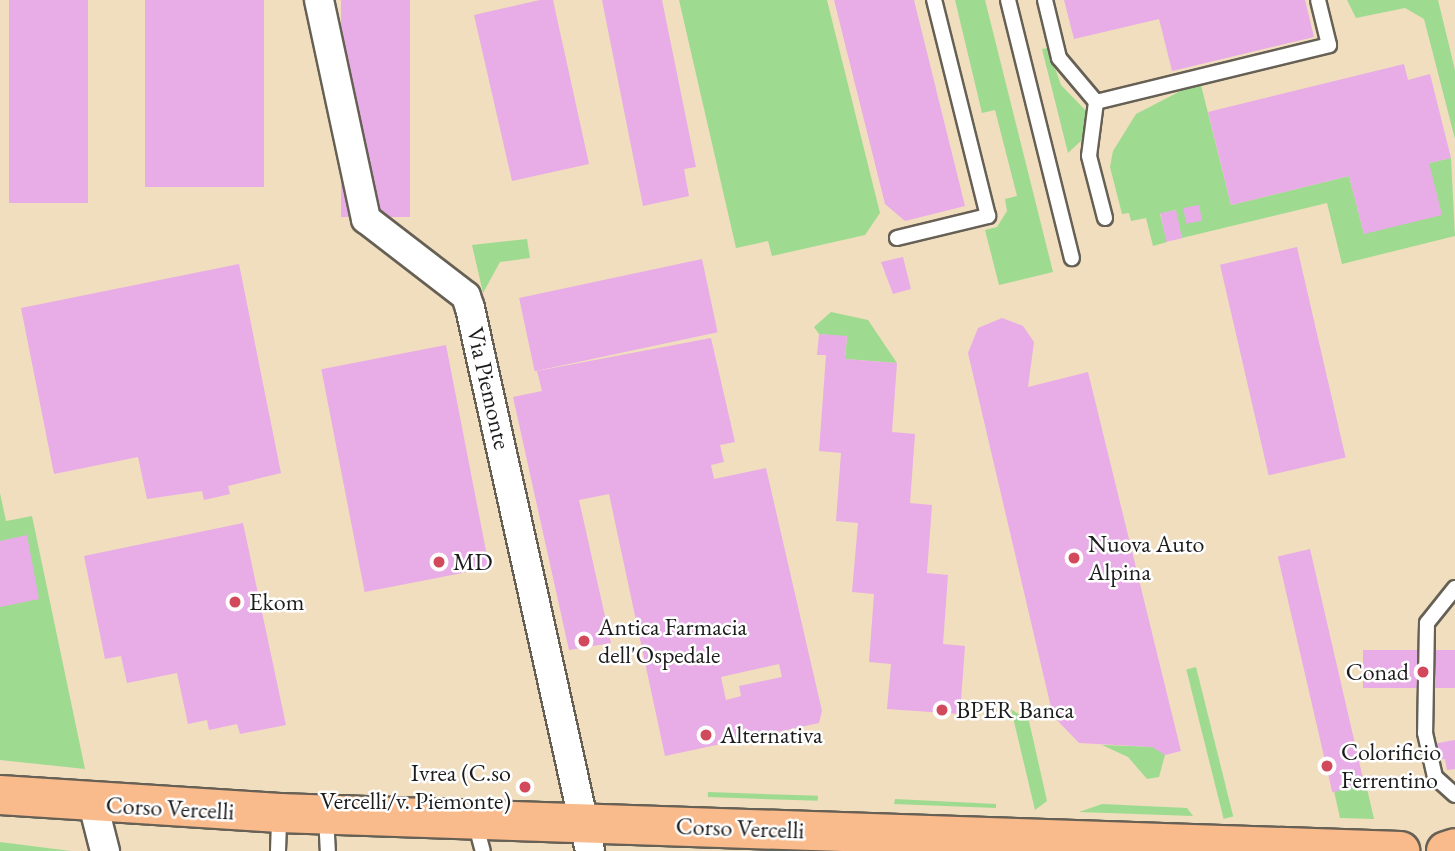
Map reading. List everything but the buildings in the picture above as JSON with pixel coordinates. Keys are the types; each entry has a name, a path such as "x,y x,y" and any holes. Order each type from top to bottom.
{"main road":[{"name":"Corso Vercelli","path":"0,795 93,804 279,813 327,833 1400,851"},
{"path":"1446,851 1455,848"}],"street":[{"name":"Via Piemonte","path":"319,0 366,219 466,296 470,308 586,837"},
{"name":"Corso Vercelli","path":"93,804 104,851"}],"lane":[{"path":"897,238 988,216 934,0"},
{"path":"1008,0 1072,258"},
{"path":"1045,0 1059,58 1097,102 1090,156 1105,218"},
{"path":"1097,102 1329,46 1318,0"},
{"path":"1455,588 1427,623 1425,733 1435,778 1455,795"},
{"path":"278,851 279,813"}],"green space":[{"path":"679,0 827,0 880,213 865,235 772,256 768,241 736,248"},
{"path":"955,0 985,0 1053,272 999,285 985,230 997,227 1007,211 1005,199 1017,196 995,110 982,113"},
{"path":"1347,0 1438,0 1455,70 1455,139 1424,19 1405,8 1356,18"},
{"path":"1048,48 1061,85 1087,112 1083,139 1068,153 1042,49"},
{"path":"1200,81 1231,205 1349,176 1364,234 1429,163 1451,158 1455,236 1342,264 1327,203 1182,238 1175,210 1160,214 1167,242 1153,246 1146,218 1131,221 1129,213 1122,214 1110,167 1113,151 1136,114"},
{"path":"527,239 530,258 500,262 483,293 472,245"},
{"path":"831,312 868,320 897,363 845,359 847,337 819,334 814,327"},
{"path":"0,493 6,521 32,516 85,769 0,760"},
{"path":"1196,667 1233,816 1224,819 1186,669"},
{"path":"1011,709 1029,721 1047,801 1035,810"},
{"path":"1102,745 1157,747 1165,755 1159,777 1147,779 1128,757"},
{"path":"1366,784 1374,819 1340,818 1334,791"},
{"path":"708,792 818,796 818,801 708,797"},
{"path":"895,799 996,804 996,808 894,804"},
{"path":"1102,804 1187,808 1193,816 1079,812"},
{"path":"0,842 71,851 0,851"}],"place":[{"name":"Nuova Auto Alpina","path":"1074,558"},
{"name":"MD","path":"439,562"},
{"name":"Ekom","path":"235,602"},
{"name":"Antica Farmacia dell'Ospedale","path":"584,641"},
{"name":"Conad","path":"1423,672"},
{"name":"BPER Banca","path":"942,710"},
{"name":"Alternativa","path":"706,735"},
{"name":"Colorificio Ferrentino","path":"1327,766"},
{"name":"Ivrea (C.so Vercelli/v. Piemonte)","path":"525,787"}]}
